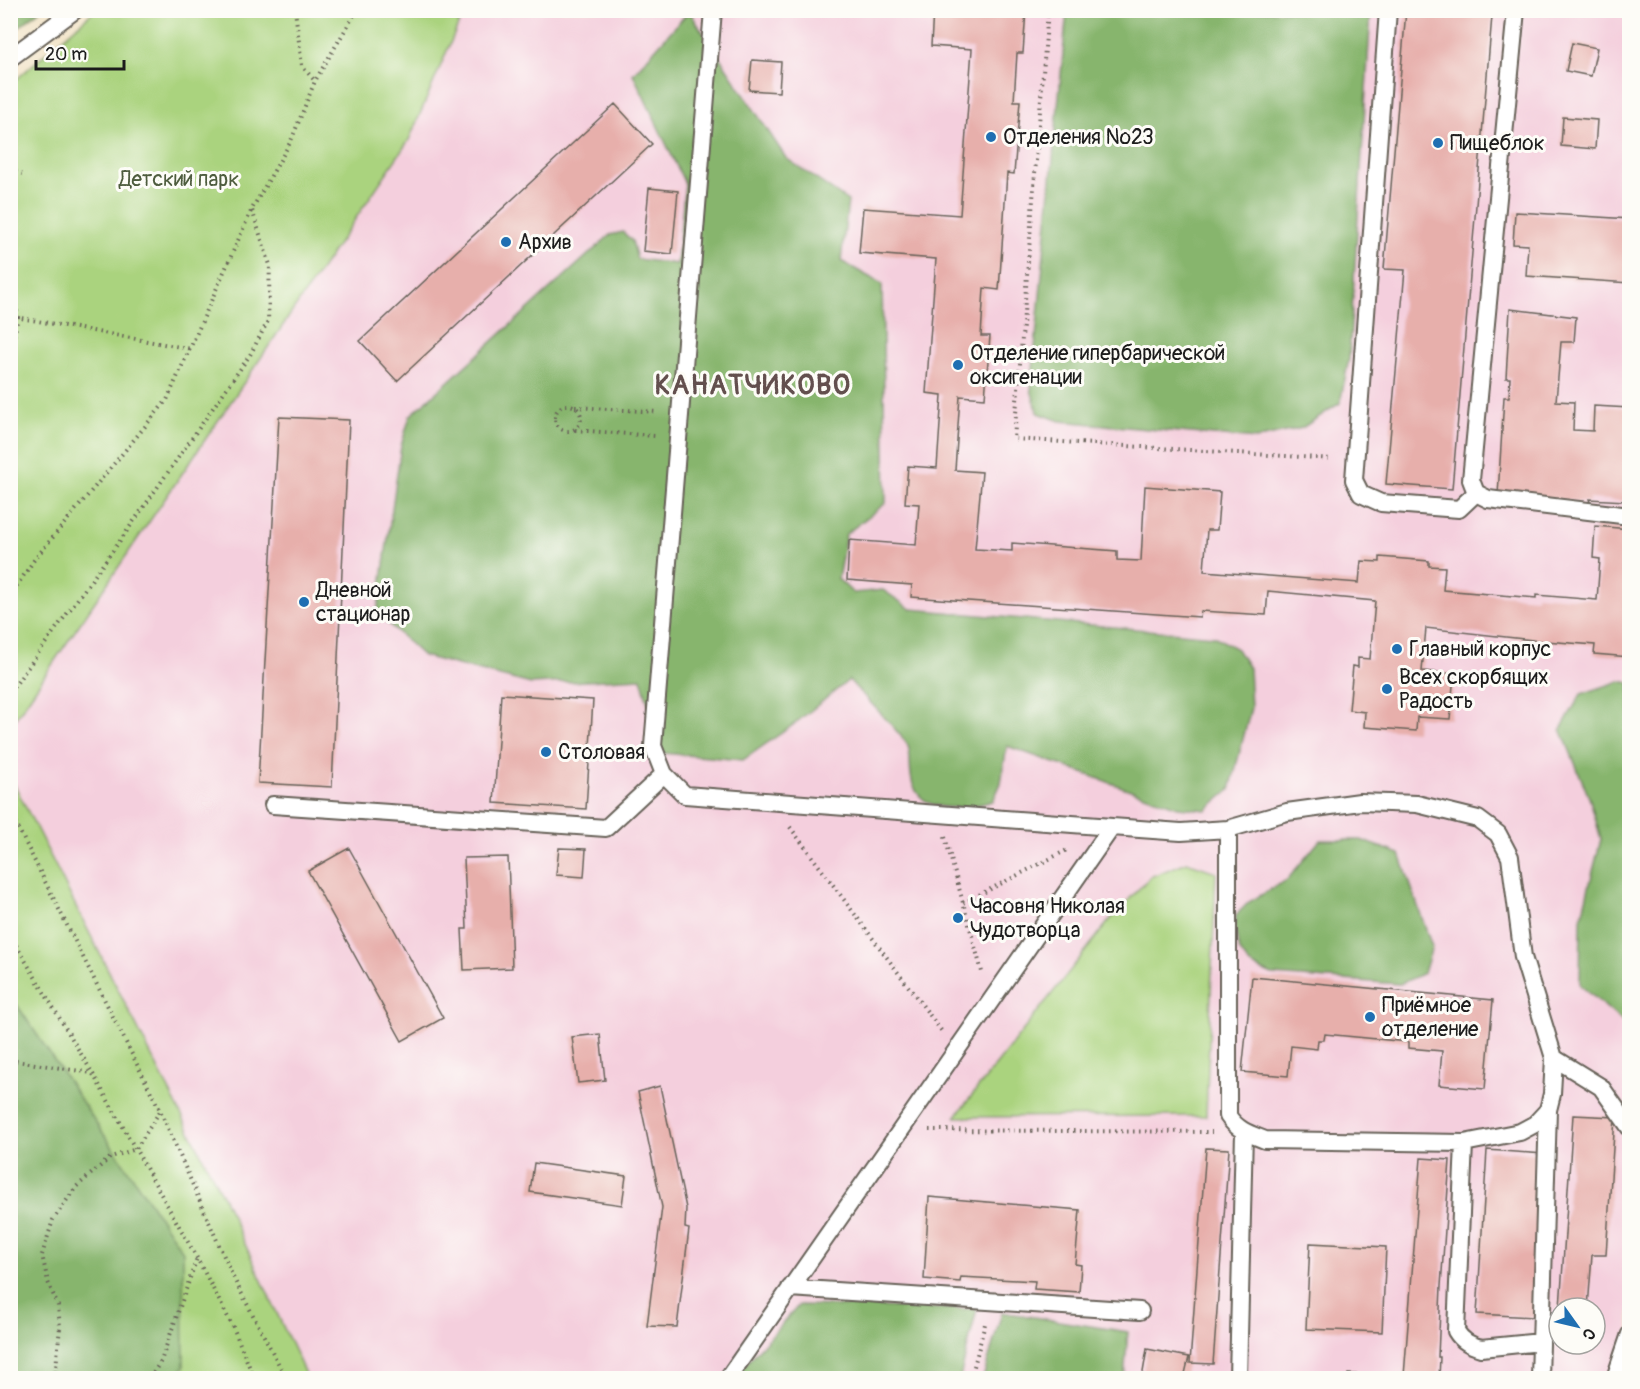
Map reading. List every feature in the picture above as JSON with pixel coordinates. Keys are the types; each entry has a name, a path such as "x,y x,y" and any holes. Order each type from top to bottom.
{"lane":[{"path":"10,58 75,10"},
{"path":"713,10 653,746 664,774 685,795 1181,832 1228,829 1287,812 1360,802 1417,804 1478,819 1498,834 1510,857 1523,957 1554,1058 1552,1094 1548,1110 1540,1378"},
{"path":"1388,10 1354,480 1362,494 1382,503 1459,508 1476,493"},
{"path":"1516,10 1471,480 1476,493 1488,500 1629,516"},
{"path":"273,804 606,828 664,774"},
{"path":"728,1378 1112,827"},
{"path":"1228,829 1228,1116 1234,1126 1265,1140 1464,1143 1521,1132 1535,1124 1548,1110"},
{"path":"1554,1058 1601,1086 1629,1128"},
{"path":"1238,1378 1244,1132"},
{"path":"1464,1143 1456,1331 1461,1338 1481,1348 1541,1342"},
{"path":"790,1288 1140,1311"},
{"path":"1616,1378 1629,1334"}],"path":[{"path":"295,10 303,66 315,81"},
{"path":"11,593 34,560 167,400 252,210 291,141 315,81 357,10"},
{"path":"1048,10 1014,439 1355,460"},
{"path":"10,170 22,174"},
{"path":"10,692 136,519 250,355 268,321 270,265 252,210"},
{"path":"10,269 18,317 10,357"},
{"path":"10,316 191,349"},
{"path":"575,406 580,412 580,426 568,432 561,430 554,418 561,406 568,405 680,414"},
{"path":"574,430 678,438"},
{"path":"772,802 956,1050"},
{"path":"10,812 160,1110 233,1277 286,1378"},
{"path":"939,815 990,1001"},
{"path":"963,903 1069,849"},
{"path":"10,934 93,1074 197,1258 234,1327 254,1378"},
{"path":"10,1060 93,1074"},
{"path":"55,1378 60,1327 58,1306 48,1282 42,1255 54,1220 76,1187 85,1179 111,1157 136,1149 160,1110"},
{"path":"901,1130 1244,1132"},
{"path":"150,1378 161,1361 197,1258"},
{"path":"971,1378 990,1301"}],"shaded area":[{"path":"464,11 1629,11 1629,1378 307,1378 226,1203 11,776 11,725 409,140"}],"green space":[{"path":"11,10 39,10 39,11 11,34"},
{"name":"Детский парк","path":"95,10 464,11 409,140 11,725 11,84"},
{"path":"689,11 786,158 848,201 841,261 882,284 886,503 846,534 838,579 853,593 883,590 911,609 1214,636 1237,649 1249,668 1251,708 1230,790 1206,810 1178,807 1007,746 1001,783 993,801 972,806 949,808 938,806 920,796 914,787 909,751 905,741 849,680 793,725 743,760 662,753 641,678 531,684 423,656 377,613 401,446 410,416 610,235 623,232 632,241 637,259 677,264 685,184 633,74"},
{"path":"1067,11 1371,11 1349,359 1340,403 1302,428 1256,439 1060,421 1038,413 1031,390"},
{"path":"1620,681 1630,683 1629,1038 1624,1023 1580,985 1581,919 1601,839 1590,800 1561,729 1581,694"},
{"path":"10,776 226,1203 307,1378 11,1378"},
{"path":"1320,840 1361,840 1400,854 1432,947 1424,973 1400,984 1272,975 1250,965 1239,950 1235,929 1236,915 1249,902 1287,880"},
{"path":"1187,862 1216,872 1206,1116 955,1117 1109,921 1150,877"},
{"path":"11,996 183,1252 184,1367 173,1378 11,1378"},
{"path":"799,1305 977,1309 960,1378 733,1378"},
{"path":"1002,1312 1128,1332 1124,1378 983,1378"}],"building":[{"path":"933,10 1026,10 1023,53 1017,53 1014,101 1020,101 1014,174 1007,173 999,290 984,288 981,336 990,336 985,398 960,396 955,470 982,472 975,549 1012,551 1012,543 1117,551 1117,560 1141,561 1145,486 1220,492 1217,530 1207,530 1204,571 1359,583 1361,561 1380,562 1380,557 1429,561 1429,566 1445,567 1443,590 1536,598 1536,595 1597,600 1600,559 1593,558 1595,526 1630,529 1630,657 1594,654 1595,645 1426,628 1422,671 1454,674 1450,719 1417,717 1416,731 1364,727 1365,712 1349,710 1353,666 1358,667 1358,658 1370,659 1375,601 1268,591 1266,615 1201,611 1200,617 911,597 912,585 847,580 849,540 916,545 919,504 905,503 908,466 937,468 942,395 926,393 936,259 859,253 863,208 960,215 972,49 931,46"},
{"name":"Пищеблок","path":"1406,10 1492,16 1452,489 1386,484 1405,270 1384,269"},
{"path":"1572,43 1597,48 1591,76 1566,71"},
{"path":"752,60 781,62 779,92 749,90"},
{"name":"Архив","path":"615,104 652,144 397,381 360,341"},
{"path":"1563,117 1597,120 1595,149 1561,146"},
{"path":"649,188 678,191 672,254 643,251"},
{"path":"1515,212 1630,219 1630,283 1526,276 1528,245 1513,244"},
{"path":"1510,309 1576,317 1574,342 1561,342 1556,401 1574,402 1573,430 1593,431 1594,406 1630,408 1630,453 1626,501 1589,499 1590,502 1498,495 1504,397 1509,397 1510,378 1506,378"},
{"name":"Дневной стационар","path":"279,417 349,420 332,787 258,783"},
{"path":"501,694 593,700 586,809 494,803"},
{"path":"349,848 443,1018 402,1041 308,871"},
{"path":"559,848 586,849 584,877 556,875"},
{"path":"508,857 512,968 464,970 462,929 467,929 464,858"},
{"name":"Приёмное отделение","path":"1252,977 1493,1000 1485,1089 1439,1085 1442,1051 1408,1048 1408,1042 1325,1034 1324,1040 1318,1040 1317,1049 1291,1046 1288,1076 1242,1072"},
{"path":"600,1034 605,1080 578,1083 572,1037"},
{"path":"660,1086 686,1208 685,1228 689,1229 677,1327 647,1326 662,1207 638,1092"},
{"path":"1573,1115 1615,1117 1606,1255 1592,1255 1589,1296 1561,1296"},
{"path":"1206,1148 1229,1149 1213,1364 1190,1363"},
{"path":"1487,1150 1544,1154 1534,1317 1477,1314"},
{"path":"1421,1158 1450,1160 1441,1286 1439,1378 1348,1378 1348,1374 1404,1376"},
{"path":"534,1163 626,1176 622,1205 530,1192"},
{"path":"929,1197 1080,1210 1075,1264 1081,1265 1079,1292 1034,1289 1035,1281 961,1277 960,1282 924,1279"},
{"path":"1310,1243 1386,1247 1382,1332 1306,1329"},
{"path":"1147,1349 1189,1357 1184,1378 1142,1378"},
{"path":"1473,1375 1508,1377 1473,1378"}],"place":[{"name":"Отделения №23","path":"991,137"},
{"name":"Пищеблок","path":"1438,143"},
{"name":"Архив","path":"506,242"},
{"name":"Отделение гипербарической оксигенации","path":"958,365"},
{"name":"Дневной стационар","path":"304,602"},
{"name":"Главный корпус","path":"1397,649"},
{"name":"Всех скорбящих Радость","path":"1387,689"},
{"name":"Столовая","path":"546,752"},
{"name":"Часовня Николая Чудотворца","path":"958,918"},
{"name":"Приёмное отделение","path":"1370,1017"}],"district":[{"name":"КАНАТЧИКОВО","path":"753,385"}]}
